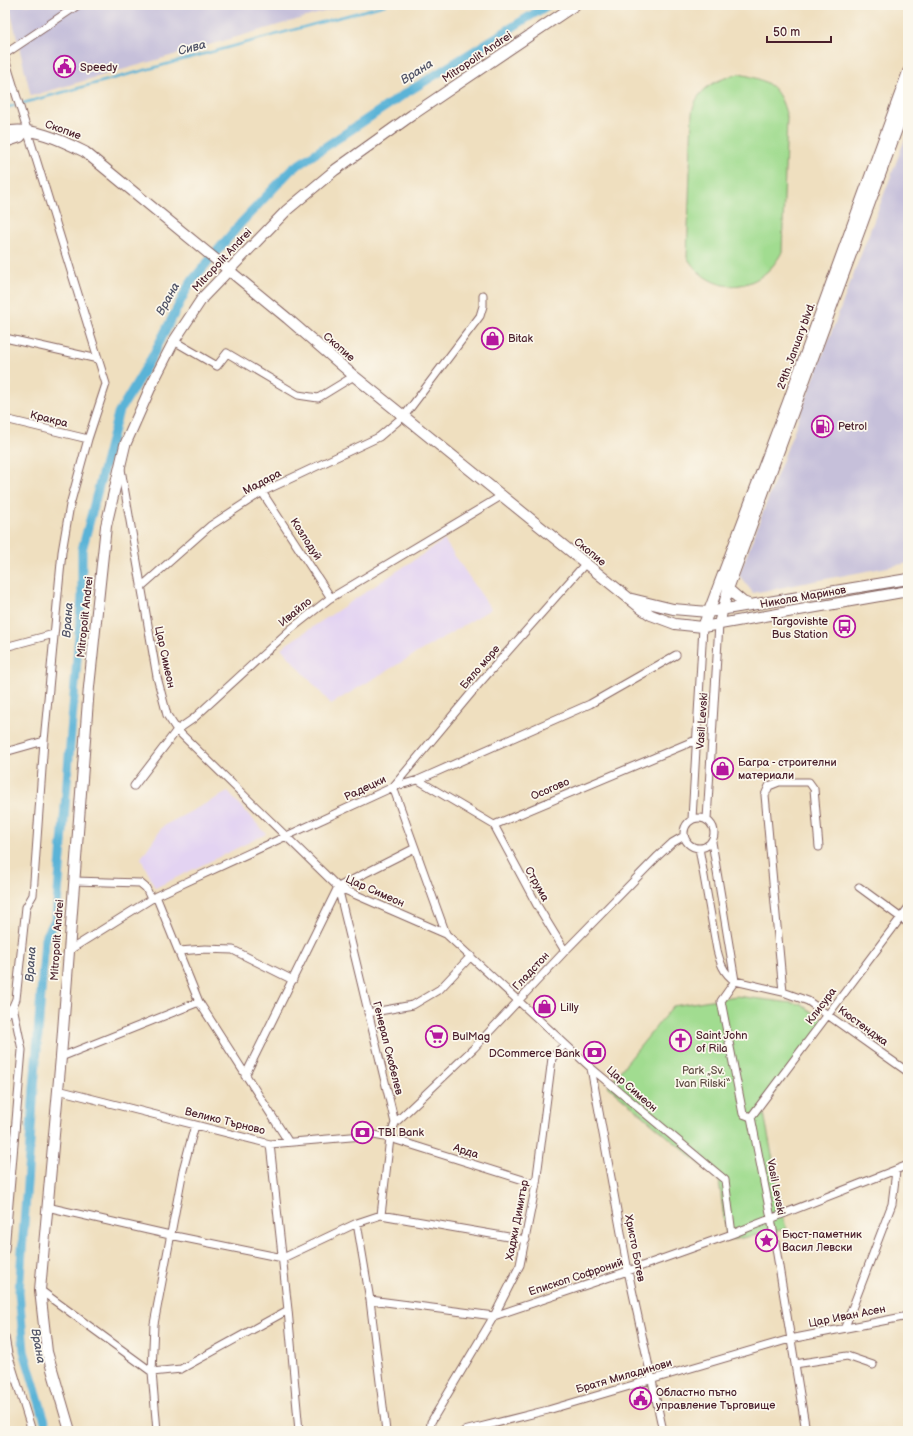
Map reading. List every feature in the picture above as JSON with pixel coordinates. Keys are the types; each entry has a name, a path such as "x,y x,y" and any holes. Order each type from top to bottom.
{"street":[{"path":"5,54 78,5"},
{"name":"Mitropolit Andrei","path":"70,1431 47,1352 40,1290 61,1057 89,687 106,526 126,445 140,410 174,341 225,267 287,210 335,170 412,115 575,5"},
{"path":"5,59 8,75 15,92 22,119 106,384 88,439 70,505 62,552 44,741 33,895 26,907 16,998 13,1006 5,1016"},
{"name":"29th. January blvd.","path":"703,627 788,402 908,72"},
{"name":"29th. January blvd.","path":"719,624 721,610 728,589 908,99"},
{"path":"5,132 18,129 26,130"},
{"path":"5,142 20,137 26,130"},
{"name":"Скопие","path":"26,130 65,141 85,152 185,233 354,376 405,415 503,495 584,564 651,615 662,620 689,626 703,627"},
{"name":"Мадара","path":"142,587 210,526 262,492 379,437 405,415 480,316 483,306 483,295"},
{"path":"5,338 98,359"},
{"path":"174,341 217,366 228,353 298,395 318,398 354,376"},
{"name":"Кракра","path":"5,419 88,439"},
{"name":"Цар Симеон","path":"120,465 142,587 144,611 157,677 167,715 177,730 286,834 338,887 446,934 591,1068 725,1180 732,1234"},
{"name":"Козлодуй","path":"262,492 331,598"},
{"name":"Ивайло","path":"134,786 177,730 194,719 291,629 331,598 503,495"},
{"name":"Бяло море","path":"393,786 478,685 584,564"},
{"name":"Никола Маринов","path":"708,612 908,578"},
{"path":"728,589 743,602 751,605"},
{"name":"Никола Маринов","path":"703,627 908,591"},
{"name":"Скопие","path":"628,598 673,609 708,612"},
{"name":"Vasil Levski","path":"707,819 719,624"},
{"name":"Vasil Levski","path":"692,819 703,627"},
{"path":"5,647 54,634"},
{"name":"Радецки","path":"68,951 153,897 286,834 393,786 418,780 590,704 676,655"},
{"name":"Осогово","path":"494,825 696,740"},
{"path":"5,752 44,741"},
{"path":"418,780 494,825"},
{"path":"783,992 765,795 769,786 779,782 809,782 814,789 819,847"},
{"path":"393,786 446,934"},
{"path":"712,842 705,847 699,848 691,846 684,836 685,826 692,819 702,818 707,819 711,823 715,832 712,842 734,981"},
{"name":"Струма","path":"494,825 533,899 565,951"},
{"name":"Гладстон","path":"395,1123 474,1048 565,951 658,856 672,843 684,836"},
{"path":"245,1076 338,887 415,848"},
{"path":"699,848 719,957 724,970 734,981"},
{"path":"74,881 140,883 146,888 153,897 179,951 200,1002 245,1076 288,1141"},
{"name":"Генерал Скобелев","path":"338,887 395,1123"},
{"path":"859,887 908,923"},
{"name":"Клисура","path":"751,1117 908,908"},
{"path":"179,951 205,949 233,950 293,980"},
{"path":"368,1013 413,1005 440,989 471,956"},
{"name":"Vasil Levski","path":"734,981 721,1001 743,1114 751,1117 771,1218 806,1431"},
{"name":"Кюстенджа","path":"734,981 783,992 808,1001 908,1072"},
{"path":"61,1057 200,1002"},
{"path":"5,1250 22,1050 13,1006"},
{"name":"Хаджи Димитър","path":"430,1431 431,1422 494,1316 520,1266 536,1184 552,1058 565,1044"},
{"name":"Христо Ботев","path":"591,1068 628,1271 663,1431"},
{"name":"Велико Търново","path":"58,1090 270,1144 288,1141 374,1135 390,1138"},
{"path":"381,1215 390,1138 395,1123"},
{"path":"157,1431 152,1372 154,1324 183,1170 195,1125"},
{"name":"Арда","path":"390,1138 536,1184"},
{"path":"270,1144 283,1258 299,1431"},
{"path":"771,1218 896,1171 908,1165"},
{"path":"845,1327 892,1204 896,1171"},
{"path":"47,1207 170,1235 283,1258 358,1223 381,1215 526,1240"},
{"name":"Епископ Софроний","path":"494,1316 628,1271 732,1234 771,1218"},
{"path":"358,1223 370,1300 386,1431"},
{"path":"40,1290 152,1372 181,1369 288,1310"},
{"path":"370,1300 494,1316"},
{"name":"Цар Иван Асен","path":"790,1339 845,1327 908,1316"},
{"path":"5,1337 8,1354 32,1431"},
{"name":"Братя Миладинови","path":"464,1431 548,1410 790,1339"},
{"path":"795,1364 847,1356 873,1365"}],"shaded area":[{"path":"9,5 348,5 31,96"},
{"path":"908,131 908,563 753,593 739,575"},
{"path":"444,540 491,609 331,704 281,648"},
{"path":"228,792 266,834 155,888 141,858 163,826"}],"green space":[{"path":"739,74 758,79 771,86 780,98 787,117 782,252 773,266 761,276 749,283 735,286 722,285 709,279 697,270 687,257 692,113 694,104 703,91 709,86 723,79"},
{"name":"Park „Sv. Ivan Rilski“","path":"736,996 800,1004 827,1022 763,1108 786,1229 727,1241 719,1180 608,1086 673,1006"}],"waterway":[{"name":"Сива","path":"5,108 385,5"},
{"name":"Врана","path":"48,1431 24,1351 19,1292 45,939 56,918 82,597 82,550 118,414 152,357 190,283 240,224 292,169 406,93 548,5"}],"place":[{"name":"Speedy","path":"65,67"},
{"name":"Bitak","path":"492,338"},
{"name":"Petrol","path":"822,426"},
{"name":"Targovishte Bus Station","path":"844,627"},
{"name":"Багра - строителни материали","path":"722,768"},
{"name":"Lilly","path":"545,1007"},
{"name":"BulMag","path":"437,1036"},
{"name":"Saint John of Rila","path":"681,1041"},
{"name":"DCommerce Bank","path":"595,1053"},
{"name":"TBI Bank","path":"362,1132"},
{"name":"Бюст-паметник Васил Левски","path":"766,1240"},
{"name":"Областно пътно управление Търговище","path":"640,1398"}]}
